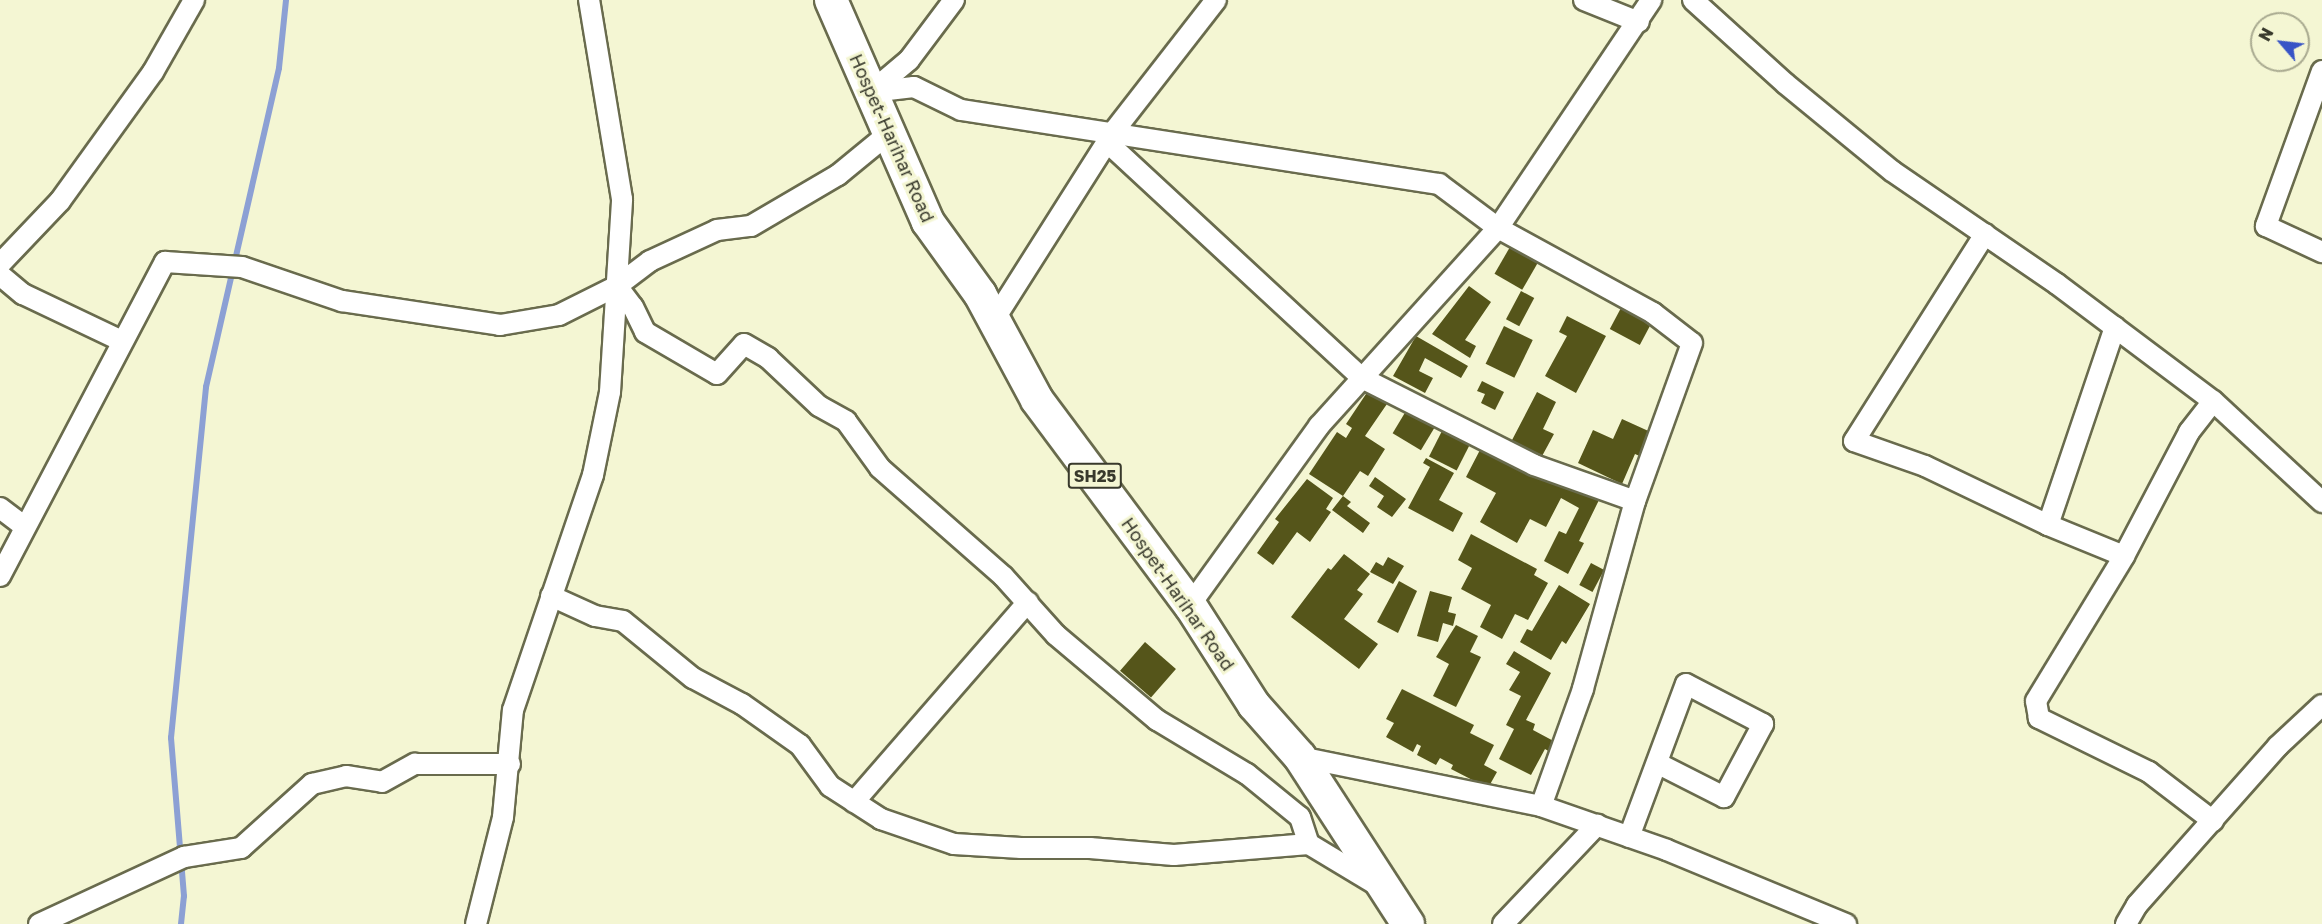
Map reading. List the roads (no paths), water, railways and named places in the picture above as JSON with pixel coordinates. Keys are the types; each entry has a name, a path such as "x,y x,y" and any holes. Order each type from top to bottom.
{"main road":[{"name":"Hospet-Harihar Road","path":"831,0 928,222 980,294 1037,400 1190,605 1254,705 1300,757 1408,924"}],"street":[{"path":"0,264 60,201 153,72 194,0"},
{"path":"476,924 503,817 510,764 513,710 593,475 604,429 622,199 590,0"},
{"path":"871,92 909,60 954,0"},
{"path":"994,320 1111,137 1216,0"},
{"path":"1584,0 1639,22"},
{"path":"1190,605 1319,426 1498,228 1652,0"},
{"path":"1693,0 1864,149 2115,327 2213,401 2322,502"},
{"path":"2322,71 2265,226 2322,252"},
{"path":"871,92 914,87 961,110 1111,137 1439,184 1498,228 1653,313 1692,343 1635,501 1583,689 1541,806"},
{"path":"0,576 165,262 242,267 342,301 500,325 559,315 616,286 650,261 717,230 751,226 838,175 888,134"},
{"path":"1111,137 1362,378 1533,465 1635,501"},
{"path":"1985,234 1854,441 1925,466 2048,525 2124,556"},
{"path":"0,275 22,294 122,341"},
{"path":"616,286 633,307 645,332 717,374 744,344 768,358 819,406 846,421 880,468 1028,602 1056,635 1157,720 1247,774 1300,817 1309,844"},
{"path":"2048,525 2115,327"},
{"path":"2213,401 2189,432 2124,556 2036,701 2039,718 2149,772 2213,822"},
{"path":"0,508 25,527"},
{"path":"551,596 595,615 623,621 693,678 742,704 800,746 830,786 880,819 954,844 1174,855 1309,844 1387,891"},
{"path":"854,802 1028,602"},
{"path":"1629,837 1659,764 1686,684 1763,724 1724,796 1659,764"},
{"path":"2127,924 2137,905 2278,746 2322,705"},
{"path":"1300,757 1541,806 1629,837 1846,924"},
{"path":"39,924 184,857 241,848 312,784 346,776 382,782 416,764 510,764"},
{"path":"1503,924 1597,825"}],"waterway":[{"path":"181,924 184,896 171,738 206,387 279,68 286,0"}]}
